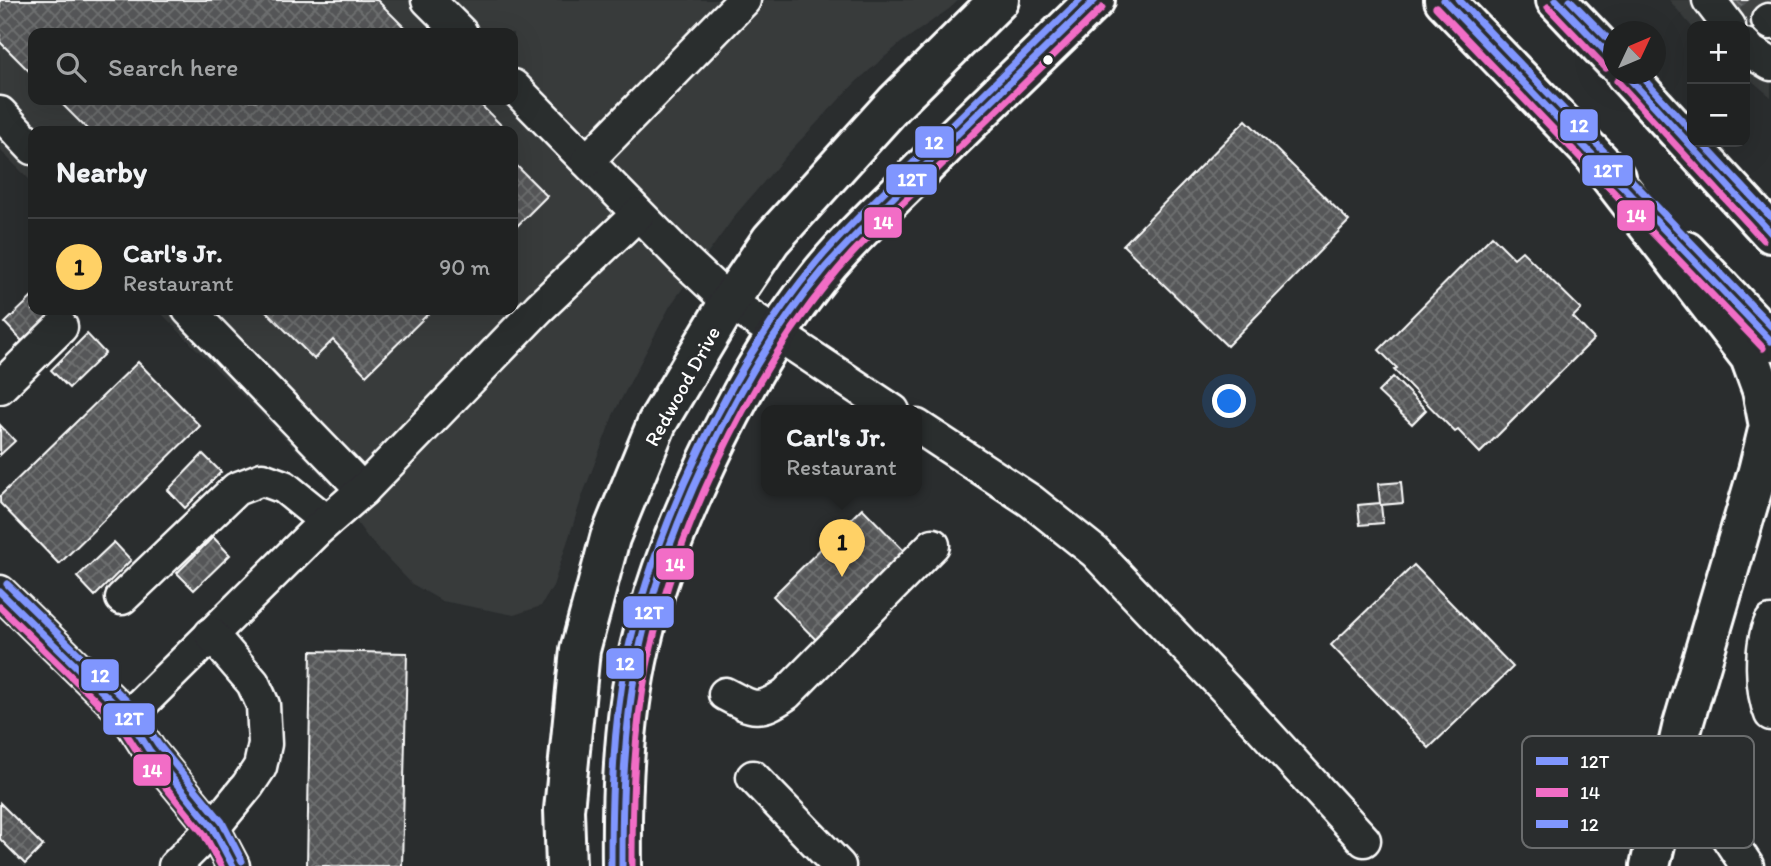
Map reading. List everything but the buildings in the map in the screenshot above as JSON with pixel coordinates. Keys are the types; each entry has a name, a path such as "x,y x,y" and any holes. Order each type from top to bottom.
{"main road":[{"name":"Redwood Drive","path":"566,866 564,810 580,650 610,538 657,423 729,302 771,240 895,103 999,0"},
{"path":"622,866 622,803 631,708 642,636 663,565 694,489 758,361 812,284 850,240 1095,0"},
{"path":"1444,0 1771,341"},
{"path":"1572,6 1603,47"},
{"path":"1634,84 1771,233"},
{"path":"1592,153 1750,357 1762,390 1769,426 1680,736"},
{"path":"1650,866 1654,848"}],"street":[{"path":"428,0 456,28"},
{"path":"587,161 744,0"},
{"path":"1709,0 1725,21"},
{"path":"1750,51 1771,64"},
{"path":"518,91 682,258 729,302 884,405"},
{"path":"0,113 28,143"},
{"path":"128,717 326,522 363,490 539,307 638,214"},
{"path":"194,315 363,490"},
{"path":"0,387 61,327"},
{"path":"922,429 1031,501 1096,552 1364,840"},
{"path":"122,598 236,489 262,479 284,487 326,522"},
{"path":"725,694 753,709 770,705 786,694 933,545"},
{"path":"0,592 128,717 149,750 213,828 233,866"},
{"path":"1771,622 1766,632 1763,665 1771,714"},
{"path":"175,866 213,828 248,785 260,767 265,744 263,705 253,683 211,634"},
{"path":"1682,729 1683,736"},
{"path":"753,777 839,866"},
{"path":"1735,848 1747,866"},
{"path":"1768,866 1771,861"}],"shaded area":[{"path":"0,0 959,0 902,42 856,82 794,147 737,213 670,306 614,413 583,494 553,586 541,606 514,615 442,601 412,584 368,538 325,479 163,315 518,315 518,126 28,126 28,178 0,150"},
{"path":"1669,0 1771,0 1771,97 1750,79 1750,21 1687,21"}],"tunnel":[{"path":"1749,0 1768,20"}],"transit line":[{"name":"12","path":"611,866 614,763 626,660 655,557 699,450 726,398 785,303 828,249 1080,0"},
{"name":"12T","path":"622,866 626,741 636,666 648,616 684,510 734,404 793,309 825,268 961,130 1095,0"},
{"name":"12T","path":"1444,0 1771,341"},
{"name":"12","path":"1459,0 1771,326"},
{"name":"12T","path":"1556,0 1603,49"},
{"name":"12","path":"1570,0 1603,34"},
{"name":"14","path":"1436,7 1763,348"},
{"name":"14","path":"1548,7 1603,65"},
{"name":"14","path":"632,866 633,790 639,715 659,616 695,513 743,410 801,317 843,264 1102,8"},
{"name":"14","path":"1620,84 1763,240"},
{"name":"12T","path":"1634,84 1771,233"},
{"name":"12","path":"1648,84 1687,127"},
{"name":"12","path":"1706,147 1771,217"},
{"name":"12","path":"7,584 136,710 158,744 222,822 242,861"},
{"name":"12T","path":"0,592 128,717 149,750 213,828 233,866"},
{"name":"14","path":"0,607 120,724 141,757 204,834 221,866"}],"place":[{"name":"Carl's Jr.","path":"842,577"}]}
